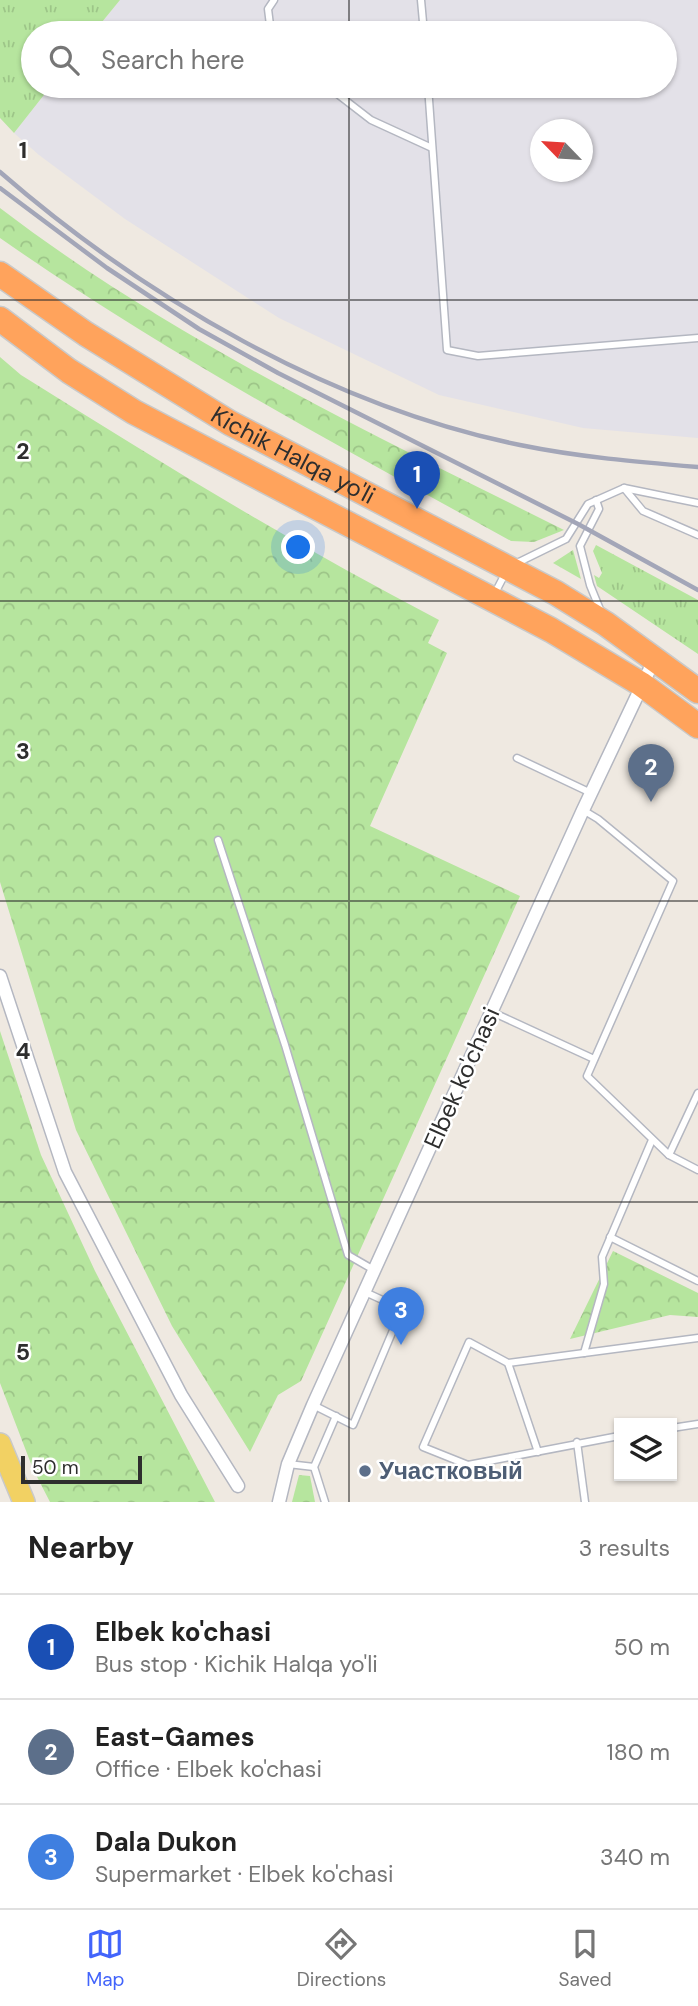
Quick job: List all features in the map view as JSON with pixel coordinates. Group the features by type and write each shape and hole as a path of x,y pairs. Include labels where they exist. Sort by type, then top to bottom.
{"highway":[{"name":"Kichik Halqa yo'li","path":"0,274 96,341 230,423 507,568 606,624 698,691"},
{"name":"Kichik Halqa yo'li","path":"0,319 69,371 134,412 324,514 493,599 641,684 698,726"}],"main road":[{"path":"0,1444 24,1502"}],"street":[{"name":"Elbek ko'chasi","path":"279,1502 288,1464 313,1405 583,810 655,658"},
{"path":"0,976 65,1172 181,1395 239,1486"}],"lane":[{"path":"270,21 268,9 274,0"},
{"path":"421,0 423,21"},
{"path":"343,98 371,120 432,148"},
{"path":"429,98 447,350 478,356 698,338"},
{"path":"493,599 507,568 566,539 588,504 596,500 624,488 698,503"},
{"path":"624,488 643,511 698,535"},
{"path":"596,500 599,509 580,546 590,585 606,624"},
{"path":"517,758 591,793"},
{"path":"583,810 598,819 673,881 587,1076 669,1155 698,1170"},
{"path":"218,840 285,1045 348,1255 374,1270"},
{"path":"492,1012 594,1059"},
{"path":"669,1155 698,1093"},
{"path":"584,1353 604,1284 602,1257 652,1140"},
{"path":"610,1237 698,1281"},
{"path":"313,1405 353,1425 402,1309 365,1292"},
{"path":"614,1437 468,1465 423,1447 469,1342 508,1363 698,1338"},
{"path":"508,1363 538,1451"},
{"path":"325,1502 314,1466 336,1416"},
{"path":"677,1427 698,1424"},
{"path":"577,1442 585,1502"},
{"path":"288,1464 314,1466"}],"shaded area":[{"path":"120,0 698,0 698,438 583,428 439,395 279,318 125,219 14,133 42,98 677,98 677,21 103,21"}],"green space":[{"path":"0,0 120,0 103,21 21,21 21,98 42,98 14,133 0,118"},
{"path":"0,208 66,256 203,342 346,420 564,530 534,542 511,541 251,396 124,320 0,238"},
{"path":"0,357 21,375 227,502 439,620 428,643 447,653 370,826 520,896 301,1381 278,1395 250,1452 172,1326 76,1130 0,882"},
{"path":"596,545 698,600 698,654 597,586 594,575 599,578 602,573 593,551"},
{"path":"573,550 581,579 553,563"},
{"path":"0,1031 41,1155 95,1271 215,1502 50,1502 33,1469 0,1383"},
{"path":"613,1251 698,1293 698,1317 670,1315 570,1339"},
{"path":"299,1475 310,1476 315,1502 292,1502"}],"railway":[{"path":"0,172 56,218 178,303 243,341 310,375 379,404 449,427 520,445 586,456 698,467"},
{"path":"0,188 107,268 199,329 278,373 578,524 698,590"}],"place":[{"name":"Elbek ko'chasi","path":"417,509"},
{"name":"East-Games","path":"651,802"},
{"name":"Dala Dukon","path":"401,1345"},
{"name":"Участковый","path":"365,1471"}]}
